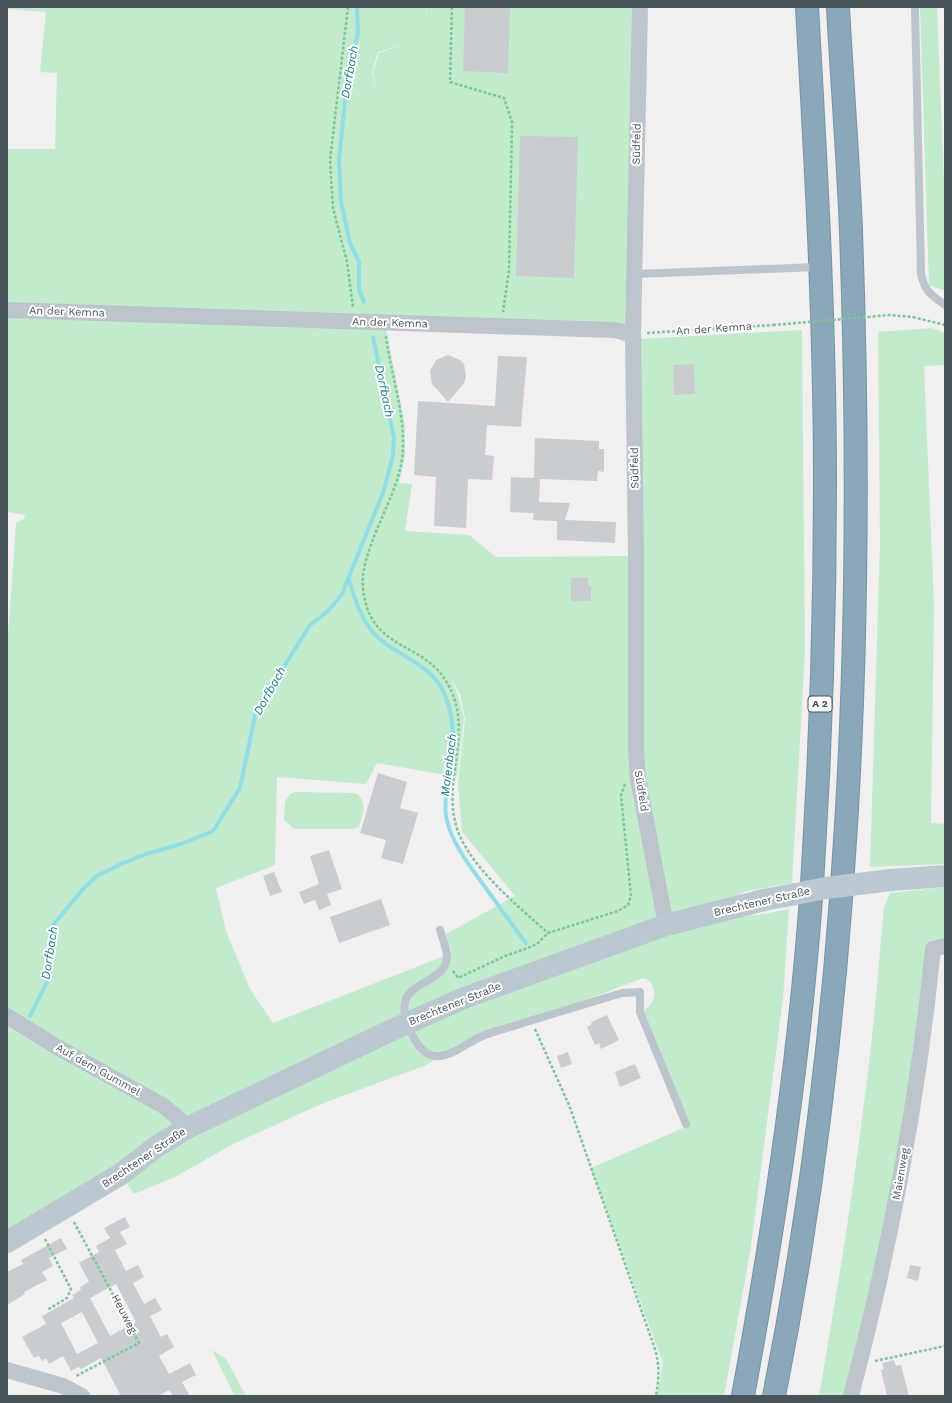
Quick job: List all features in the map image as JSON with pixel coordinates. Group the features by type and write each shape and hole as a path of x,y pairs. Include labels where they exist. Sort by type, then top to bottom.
{"highway":[{"name":"A 2","path":"743,1396 768,1262 794,1068 813,870 819,741 825,483 821,267 807,7"},
{"path":"774,1396 805,1225 824,1076 838,938 846,830 853,676 855,396 850,229 838,7"}],"street":[{"name":"Südfeld","path":"640,7 633,334 638,779 666,925"},
{"name":"An der Kemna","path":"7,310 614,330 633,334"},
{"name":"Brechtener Straße","path":"7,1242 121,1174 156,1148 187,1128 464,998 666,925 764,900 826,888 890,880 945,876"},
{"name":"Maienweg","path":"851,1396 860,1364 900,1181 927,1005 939,947"},
{"name":"Auf dem Gummel","path":"7,1016 57,1047 162,1105 176,1116 187,1128"},
{"path":"7,1370 63,1386 82,1396"}],"lane":[{"path":"916,7 921,274 924,287 932,296 945,305"},
{"path":"634,274 821,267"},
{"path":"440,930 447,957 445,964 440,972 409,994 405,1000 404,1011 407,1024 414,1039 426,1052 435,1056 446,1054 481,1036 622,993 640,992 640,1012 686,1124"}],"path":[{"path":"348,7 330,160 333,208 347,262 353,305"},
{"path":"452,7 450,82 504,98 512,122 509,271 503,307 502,326"},
{"name":"An der Kemna","path":"633,334 773,325 890,315 913,317 945,325"},
{"path":"385,331 389,363 401,417 403,451 396,486 371,546 362,576 366,605 382,633 436,668 446,681 460,719 453,799 455,821 459,835 471,854 493,881 548,933"},
{"path":"445,964 450,967 458,978 505,956 537,944 548,933 618,910 628,905 631,896 621,795 623,787 628,781 638,779"},
{"path":"531,1021 569,1105 655,1349 659,1364 660,1377 656,1396"},
{"name":"Heuweg","path":"63,1386 71,1379 139,1343 66,1208"},
{"path":"37,1224 71,1289 67,1298 47,1310"},
{"path":"860,1364 945,1346"}],"green space":[{"path":"7,7 426,7 427,14 427,7 633,7 626,343 606,333 385,324 405,425 405,456 399,483 412,484 405,531 469,535 496,557 635,556 642,780 639,339 802,330 805,652 792,883 747,891 667,925 764,914 789,909 783,998 751,1246 724,1396 657,1396 663,1363 591,1168 690,1125 644,1011 653,1001 654,989 650,981 643,978 446,1054 424,1066 326,1102 233,1144 175,1177 134,1194 121,1175 7,1241 7,651 16,523 24,519 25,515 7,512 7,149 55,149 57,73 40,72 46,12 7,9","holes":["405,44 379,53 373,72 376,88 372,72 378,52","451,679 460,694 465,718 458,784 462,832 515,896 446,934 452,953 273,1023 250,989 226,931 216,888 275,865 277,777 366,784 377,763 457,777 464,718 458,695"]},
{"path":"920,7 937,7 945,207 945,291 929,285"},
{"path":"932,328 945,333 945,365 924,366 934,605 931,823 945,824 945,864 870,867 880,543 878,332"},
{"path":"295,792 355,793 362,799 363,803 363,813 359,827 352,829 294,829 284,820 285,802 290,794"},
{"path":"945,887 945,946 933,949 927,1005 851,1396 819,1396 832,1323 859,1140 873,1030 884,907 890,893"},
{"path":"212,1350 226,1359 246,1396 235,1396"}],"building":[{"path":"465,7 510,7 508,73 463,71"},
{"path":"520,136 578,137 574,278 516,276"},
{"path":"448,355 460,360 464,364 466,377 464,383 448,402 432,384 430,371 436,360"},
{"path":"498,356 527,357 521,427 487,425 485,455 494,456 492,480 468,479 466,528 434,526 436,477 414,475 418,401 495,406"},
{"path":"694,364 695,394 674,395 673,365"},
{"path":"535,438 599,441 599,449 604,449 604,472 598,471 597,481 540,479 539,502 570,503 565,520 616,522 615,543 557,540 557,521 533,520 534,513 510,512 511,477 534,478"},
{"path":"588,577 588,586 591,586 591,601 571,601 571,578"},
{"path":"378,773 407,782 400,808 418,813 403,864 381,858 386,840 360,833"},
{"path":"329,850 342,889 327,894 331,905 319,910 315,900 304,904 299,892 319,884 310,856"},
{"path":"274,872 282,892 270,896 263,876"},
{"path":"381,899 390,925 339,943 330,917"},
{"path":"607,1015 619,1040 601,1049 599,1043 595,1045 587,1027 592,1024 591,1022"},
{"path":"568,1052 572,1064 561,1068 557,1056"},
{"path":"635,1064 641,1078 620,1087 615,1072"},
{"path":"125,1217 130,1227 120,1232 127,1244 115,1250 126,1271 138,1265 144,1277 133,1283 144,1304 155,1298 162,1310 150,1316 161,1337 167,1334 174,1347 159,1356 169,1374 190,1363 196,1375 182,1382 190,1396 173,1396 169,1390 158,1396 121,1396 101,1358 81,1369 79,1367 71,1371 63,1356 49,1364 46,1358 42,1361 39,1356 34,1358 22,1337 46,1324 42,1316 74,1298 72,1295 81,1290 80,1287 89,1282 79,1263 99,1252 96,1246 110,1238 104,1228","holes":["116,1284 136,1322 110,1336 90,1298","82,1312 98,1343 77,1354 61,1323"]},
{"path":"61,1238 67,1249 49,1258 53,1266 42,1272 47,1280 24,1292 25,1294 7,1305 7,1272 23,1264 21,1260"},
{"path":"910,1265 921,1267 918,1281 907,1278"},
{"path":"894,1360 896,1366 901,1365 909,1396 887,1396 881,1370 884,1369 882,1363"}],"waterway":[{"name":"Dorfbach","path":"357,7 358,32 346,90 339,161 341,202 350,243 359,262 359,289 364,302"},
{"name":"Dorfbach","path":"30,1016 47,982 50,938 53,925 83,889 97,876 121,864 146,854 181,844 213,831 240,788 256,711 310,625 328,611 342,594 384,490 393,455 394,438 373,337"},
{"name":"Maienbach","path":"349,580 358,607 372,631 386,644 432,675 447,699 453,731 445,811 448,826 456,845 467,862 526,943"}]}
